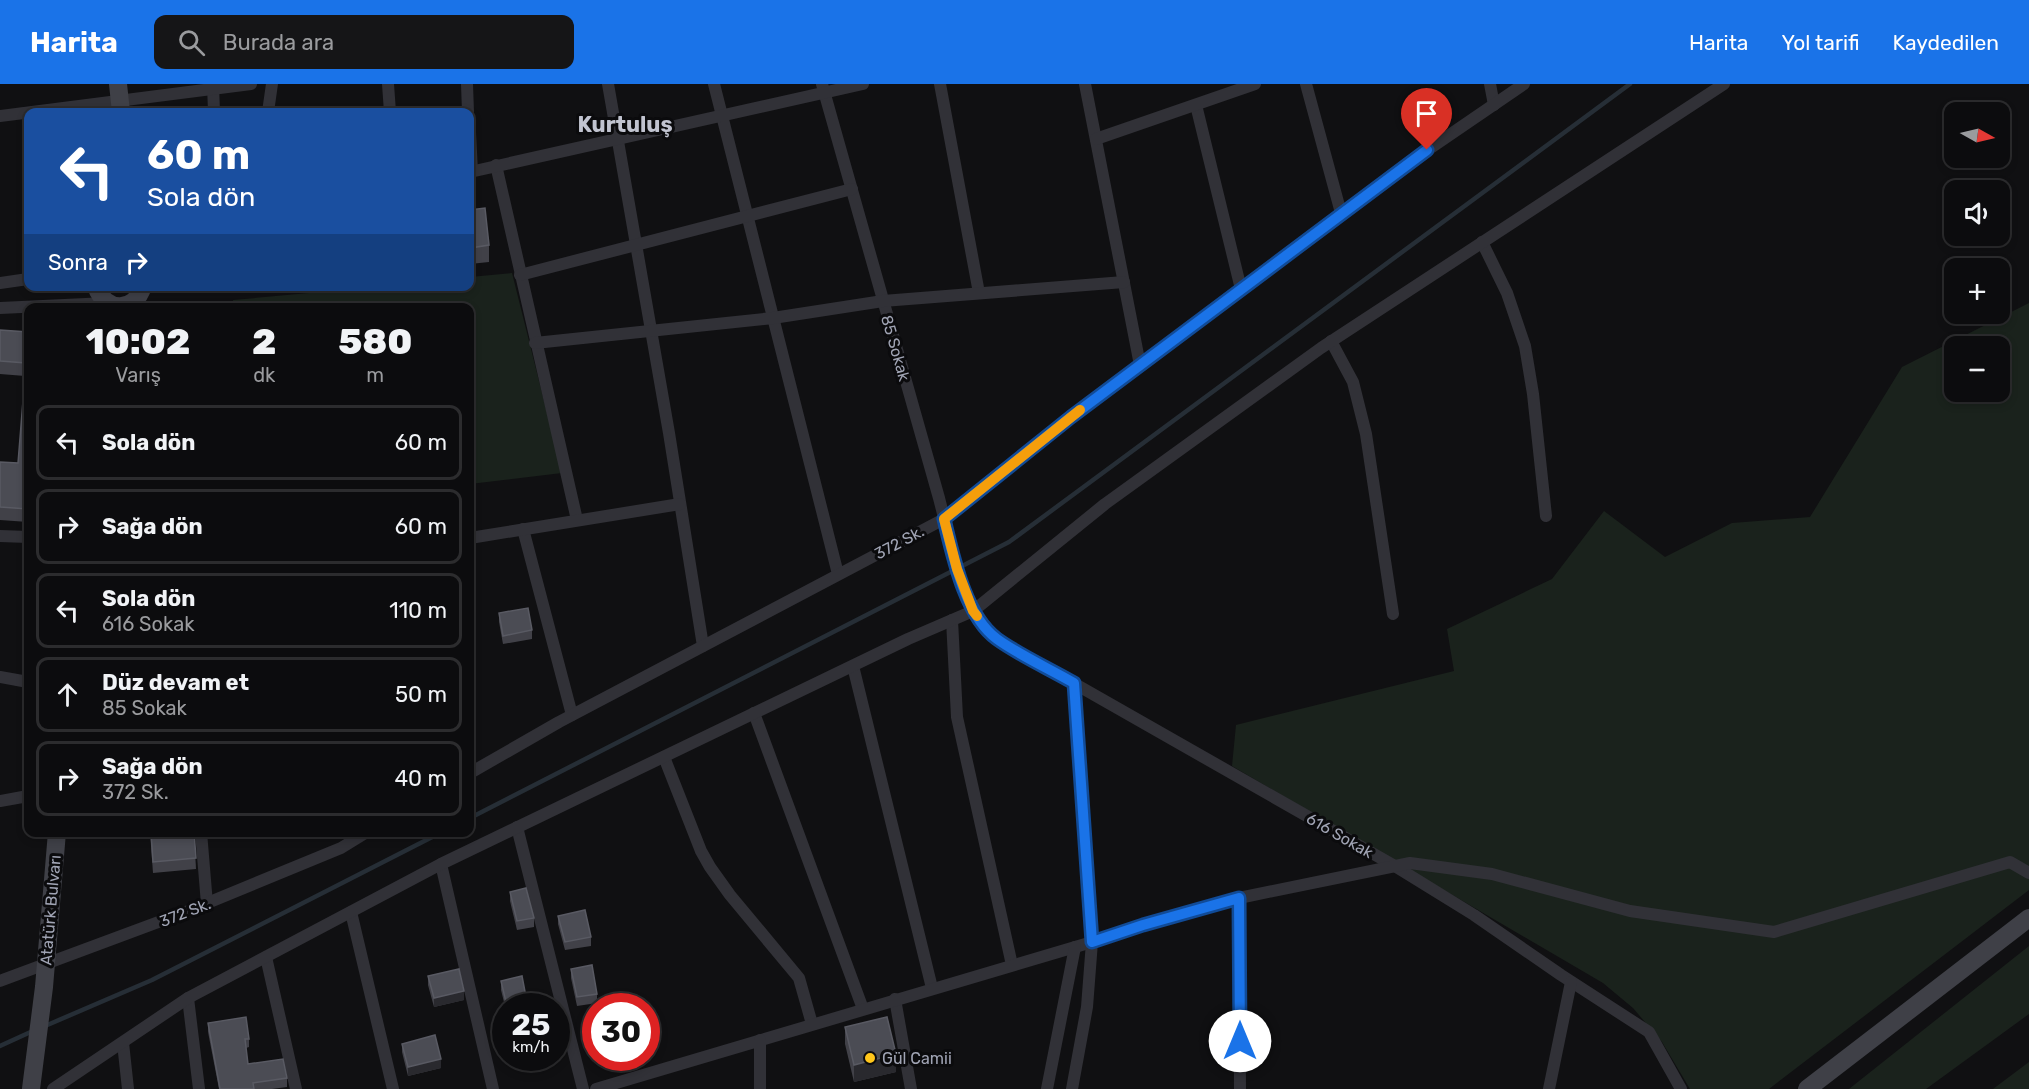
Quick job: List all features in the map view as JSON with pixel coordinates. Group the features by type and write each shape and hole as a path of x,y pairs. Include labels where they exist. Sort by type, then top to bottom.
{"main road":[{"path":"112,84 118,103"},
{"path":"98,291 108,303"},
{"path":"132,303 141,291"},
{"name":"Atatürk Bulvarı","path":"32,1088 44,987 57,837"},
{"path":"1807,1089 2029,918"}],"street":[{"path":"56,108 91,103 118,103 213,87 251,84"},
{"path":"269,108 272,84"},
{"path":"388,84 390,108"},
{"path":"467,84 468,108"},
{"path":"608,84 703,646"},
{"path":"714,84 838,574"},
{"path":"474,171 721,115 824,88 863,84"},
{"path":"940,84 979,293"},
{"path":"1085,84 1140,365"},
{"path":"1096,139 1255,84"},
{"path":"1306,84 1341,213"},
{"path":"1490,84 1494,105"},
{"name":"372 Sk.","path":"474,771 572,715 944,519 1140,365 1341,213 1410,162 1524,84"},
{"path":"53,1089 188,998 441,864 754,713 973,611 1105,504 1331,341 1724,84"},
{"path":"213,87 214,108"},
{"name":"85 Sokak","path":"824,88 957,569 973,611"},
{"path":"1196,105 1241,289"},
{"path":"0,116 24,113"},
{"path":"496,165 577,520"},
{"path":"520,275 852,189"},
{"path":"1482,242 1507,293 1525,346 1533,394 1546,516"},
{"path":"0,283 24,280"},
{"path":"536,342 773,318 883,301 1124,282"},
{"path":"0,308 24,308"},
{"path":"1331,341 1353,382 1366,434 1393,614"},
{"path":"474,537 680,504"},
{"path":"524,529 572,715"},
{"path":"0,536 24,537"},
{"name":"616 Sokak","path":"973,611 996,639 1394,865 1474,915 1649,1032 1681,1089"},
{"path":"952,620 957,717 1012,965"},
{"path":"853,666 932,988"},
{"path":"0,677 24,681"},
{"path":"1072,1089 1087,1007 1092,942 1074,683"},
{"path":"754,713 863,1009"},
{"path":"664,757 710,867 730,895 800,978 812,1024"},
{"path":"0,801 24,797"},
{"path":"518,827 583,1089"},
{"path":"201,837 207,903"},
{"name":"372 Sk.","path":"0,981 207,903 341,848 359,837"},
{"path":"596,1089 1239,898 1394,865 1410,863 1492,873 1630,911 1774,932 2010,862 2029,873"},
{"path":"441,864 493,1089"},
{"path":"1239,898 1240,1089"},
{"path":"351,912 393,1089"},
{"path":"1047,1089 1075,947"},
{"path":"266,957 296,1089"},
{"path":"1549,1089 1571,982"},
{"path":"188,998 199,1089"},
{"path":"895,999 911,1089"},
{"path":"760,1040 760,1089"},
{"path":"123,1043 128,1089"}],"shaded area":[{"path":"512,273 562,473 474,484 474,303 233,303 233,300 331,291 474,291 474,277"},
{"path":"2029,303 2029,890 1769,1089 1690,1089 1662,1042 1633,1008 1603,983 1232,766 1236,725 1454,671 1447,629 1552,579 1604,511 1665,557 1732,523 1810,517 1902,367 1944,346 1944,402 2010,402 2010,336 1964,336 1987,324 2010,324 2010,313"},
{"path":"2029,946 2029,1014 1926,1089 1849,1089"},
{"path":"2029,1062 2029,1089 1993,1089"}],"building":[{"path":"485,208 489,245 474,247 474,209"},
{"path":"0,330 24,332 24,363 0,361"},
{"path":"24,388 24,509 0,507 0,462 18,463"},
{"path":"528,608 532,630 503,636 499,613"},
{"path":"151,837 194,837 196,858 153,862"},
{"path":"526,888 534,918 517,921 510,892"},
{"path":"585,910 591,937 565,942 558,916"},
{"path":"592,965 597,993 582,993 582,996 577,997 571,969"},
{"path":"459,969 464,991 434,998 428,976"},
{"path":"522,976 525,993 504,993 501,981"},
{"path":"246,1017 249,1039 245,1039 248,1064 283,1059 287,1078 253,1083 254,1089 220,1089 208,1023"},
{"path":"887,1017 896,1054 854,1065 845,1027"},
{"path":"435,1035 441,1059 408,1067 402,1044"}],"waterway":[{"path":"474,816 1009,542 1630,84"},
{"path":"45,1026 152,980 432,837"},
{"path":"0,1046 35,1030"}],"slow traffic":[{"path":"977,616 957,569 944,519 1080,410"}],"place":[{"name":"Gül Camii","path":"870,1058"}],"district":[{"name":"Kurtuluş","path":"625,124"}],"route":[{"path":"1240,1041 1239,898 1092,942 1074,683 996,639 973,611 957,569 944,519 1071,417 1427,150"}]}
